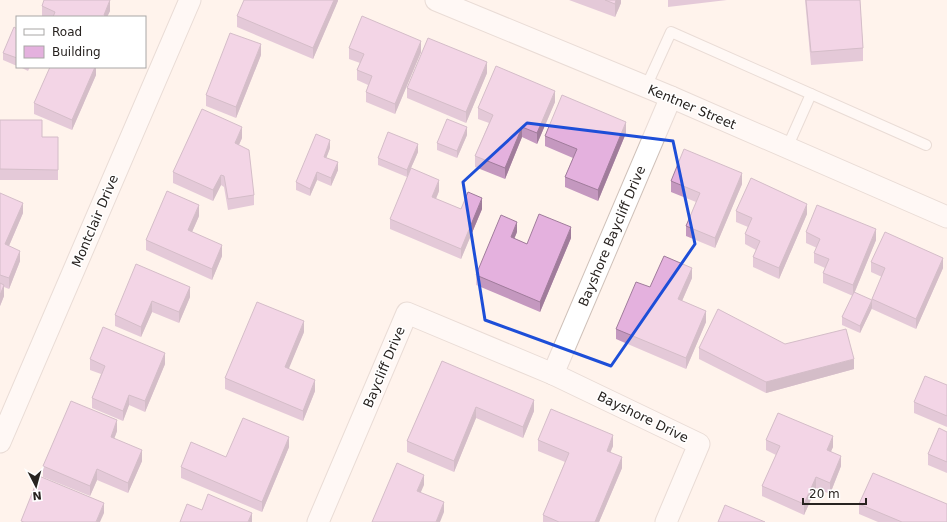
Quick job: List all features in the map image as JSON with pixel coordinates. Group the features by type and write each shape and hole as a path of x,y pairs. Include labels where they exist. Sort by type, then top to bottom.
{"street":[{"name":"Montclair Drive","path":"0,442 190,0"},
{"name":"Kentner Street","path":"436,0 646,88 671,97 947,217"},
{"name":"Bayshore Baycliff Drive","path":"553,374 671,97"},
{"name":"Baycliff Drive","path":"318,522 408,313 553,374"},
{"name":"Bayshore Drive","path":"553,374 699,444 666,522"}],"lane":[{"path":"646,88 671,32 926,144"},
{"path":"788,148 811,94"}],"highlighted area":[{"path":"527,123 673,141 695,244 611,366 485,320 463,182"}],"building":[{"path":"44,0 110,0 104,15 106,16 53,16 55,12 42,6"},
{"path":"244,0 334,0 313,48 237,16"},
{"path":"605,0 616,0 615,4"},
{"path":"806,0 860,0 863,48 811,52"},
{"path":"362,16 421,41 395,104 366,92 372,76 357,70 364,54 349,48"},
{"path":"14,27 16,28 16,58 3,53"},
{"path":"230,33 261,44 236,107 206,95"},
{"path":"428,38 487,62 466,112 407,88"},
{"path":"496,66 555,91 537,133 522,127 505,168 475,156 493,115 478,108"},
{"path":"50,68 95,68 72,120 34,103"},
{"path":"562,95 626,122 598,190 565,177 577,149 545,136"},
{"path":"202,109 242,127 235,143 249,150 254,195 228,199 224,176 221,175 213,190 173,172"},
{"path":"447,119 467,127 457,151 437,143"},
{"path":"0,120 42,120 42,137 58,137 58,170 0,169"},
{"path":"388,132 418,144 407,170 378,158"},
{"path":"316,134 330,140 324,157 338,162 331,178 317,172 310,189 296,182"},
{"path":"684,149 742,173 715,238 686,226 700,193 671,181"},
{"path":"411,168 439,180 432,197 461,209 468,192 482,198 461,249 390,219"},
{"path":"751,178 807,204 779,268 753,257 760,241 745,234 752,218 736,211"},
{"path":"167,191 199,205 188,230 222,245 212,269 146,240"},
{"path":"0,193 23,203 5,244 20,251 9,278 0,275"},
{"path":"817,205 876,229 853,285 823,273 829,259 814,253 820,239 806,232"},
{"path":"539,214 571,227 540,302 476,275 501,215 517,222 511,237 527,244"},
{"path":"885,232 943,258 916,319 872,299 885,268 871,262"},
{"path":"664,256 692,268 678,299 706,311 686,358 616,329 636,282 650,287"},
{"path":"136,264 190,287 179,312 152,301 141,327 115,315"},
{"path":"0,283 4,285 0,295"},
{"path":"854,292 872,300 860,326 842,317"},
{"path":"257,302 304,321 285,367 315,380 303,411 225,378"},
{"path":"718,309 785,344 846,329 854,359 766,382 699,348"},
{"path":"103,327 165,353 145,401 129,395 123,411 92,398 105,366 90,359"},
{"path":"442,361 534,400 523,427 476,407 454,461 407,441"},
{"path":"925,376 947,385 947,416 914,402"},
{"path":"71,401 117,420 111,437 142,450 128,483 97,469 90,486 43,466"},
{"path":"551,409 613,435 607,451 622,457 595,522 559,522 543,515 569,453 538,440"},
{"path":"778,413 833,436 827,450 841,456 830,483 816,477 804,504 762,486 780,446 766,440"},
{"path":"243,418 289,437 262,502 181,467 191,442 226,457"},
{"path":"939,428 947,432 947,462 928,454"},
{"path":"397,463 424,475 417,491 444,502 436,522 372,522"},
{"path":"873,473 947,504 947,522 902,522 859,504"},
{"path":"39,476 104,503 96,522 21,521"},
{"path":"208,494 252,513 248,522 180,522 187,504 202,510"},
{"path":"725,505 765,522 718,522"}]}
